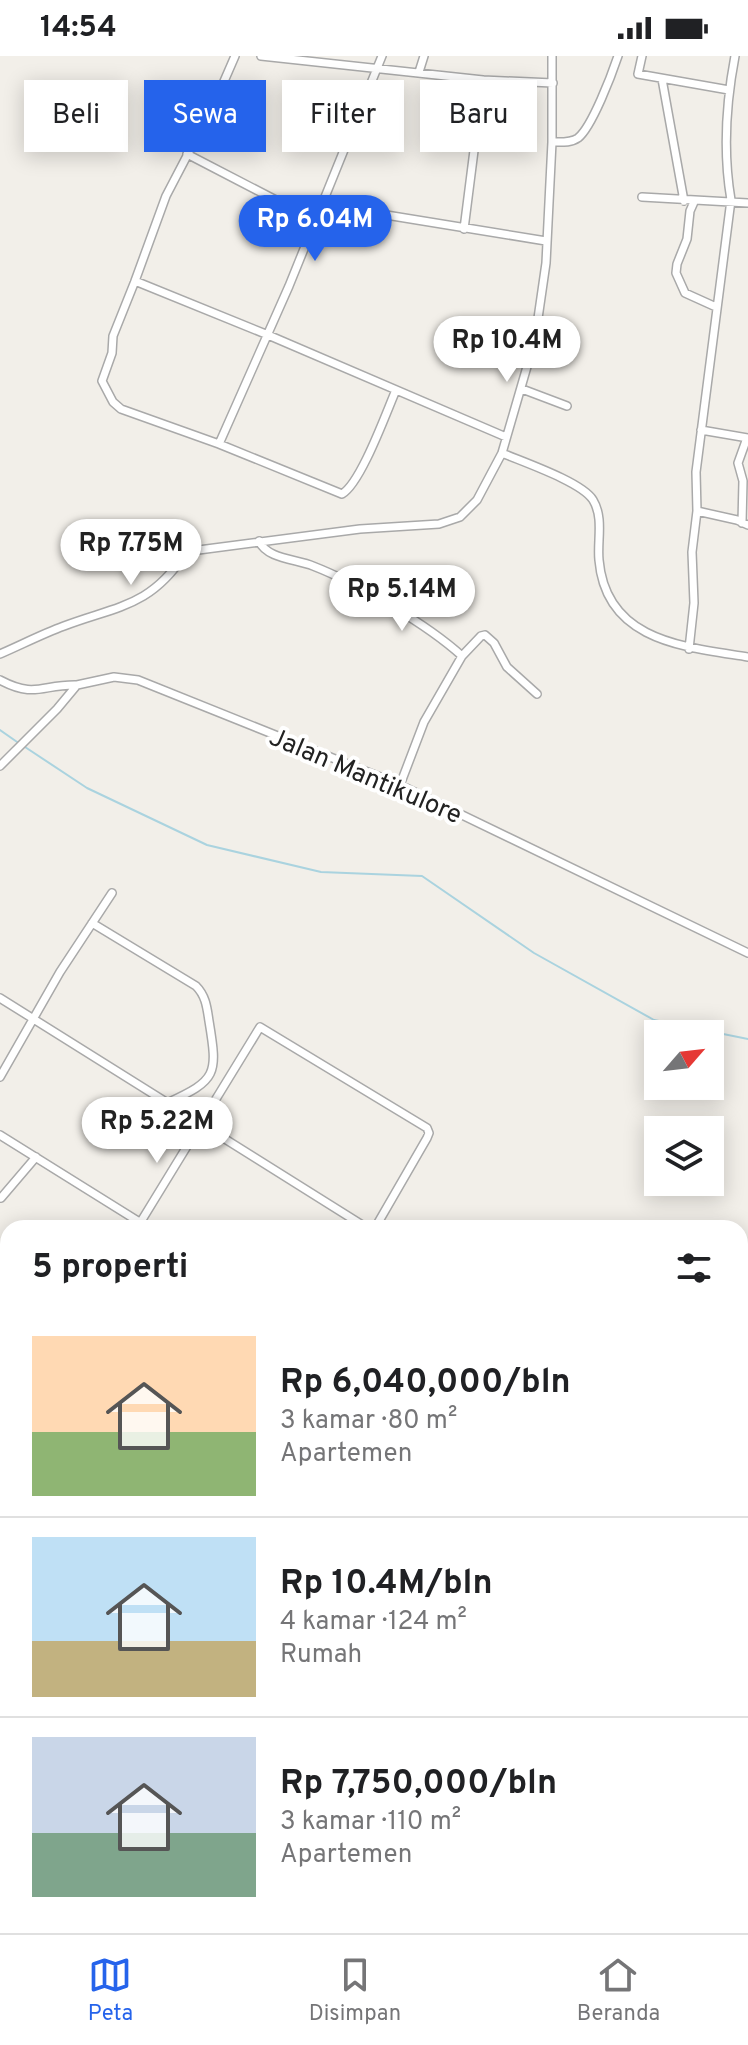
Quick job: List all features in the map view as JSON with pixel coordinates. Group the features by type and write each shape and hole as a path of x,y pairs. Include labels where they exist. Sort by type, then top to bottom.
{"street":[{"path":"225,80 235,56"},
{"path":"261,56 483,80"},
{"path":"219,444 268,335 382,56"},
{"path":"419,72 424,56"},
{"path":"0,654 63,626 138,601 158,587 187,553 360,529 439,524 460,517 477,500 502,453 535,339 546,263 552,142 552,56"},
{"path":"552,142 577,139 585,130 618,56"},
{"path":"642,56 638,74 729,90"},
{"path":"689,649 694,603 692,552 697,511 696,472 731,200 727,177 729,90 735,56"},
{"path":"662,79 684,201"},
{"path":"537,82 553,83"},
{"path":"464,229 474,152"},
{"path":"396,390 360,470 350,489 342,494 219,444 121,409 102,381 112,353 113,336 150,235 187,154 351,239 367,216 374,213 546,241"},
{"path":"642,197 748,203"},
{"path":"694,202 676,273 685,293 716,307"},
{"path":"135,281 506,437"},
{"path":"522,389 567,406"},
{"path":"697,511 745,524 743,481 738,463 747,438 701,430"},
{"path":"502,453 569,482 590,496 598,510 599,566 609,598 631,623 651,635 689,649 748,657"},
{"path":"259,541 267,552 314,566 364,591 435,635 462,656"},
{"path":"400,785 424,722 462,656 481,636 485,635 494,643 507,667 537,694"},
{"name":"Jalan Mantikulore","path":"0,680 25,691 114,677 138,680 400,785 748,953"},
{"path":"0,766 77,685"},
{"path":"0,1077 112,893"},
{"path":"92,923 196,986 203,995 213,1044 211,1074 199,1088 167,1103"},
{"path":"0,998 354,1220"},
{"path":"142,1220 257,1030 265,1029 427,1128 427,1138 380,1220"},
{"path":"0,1135 131,1220"},
{"path":"1,1198 36,1157"}],"waterway":[{"path":"0,730 20,744"},
{"path":"25,747 87,788 207,845 321,872 422,876 534,953 654,1020 748,1039"}]}
